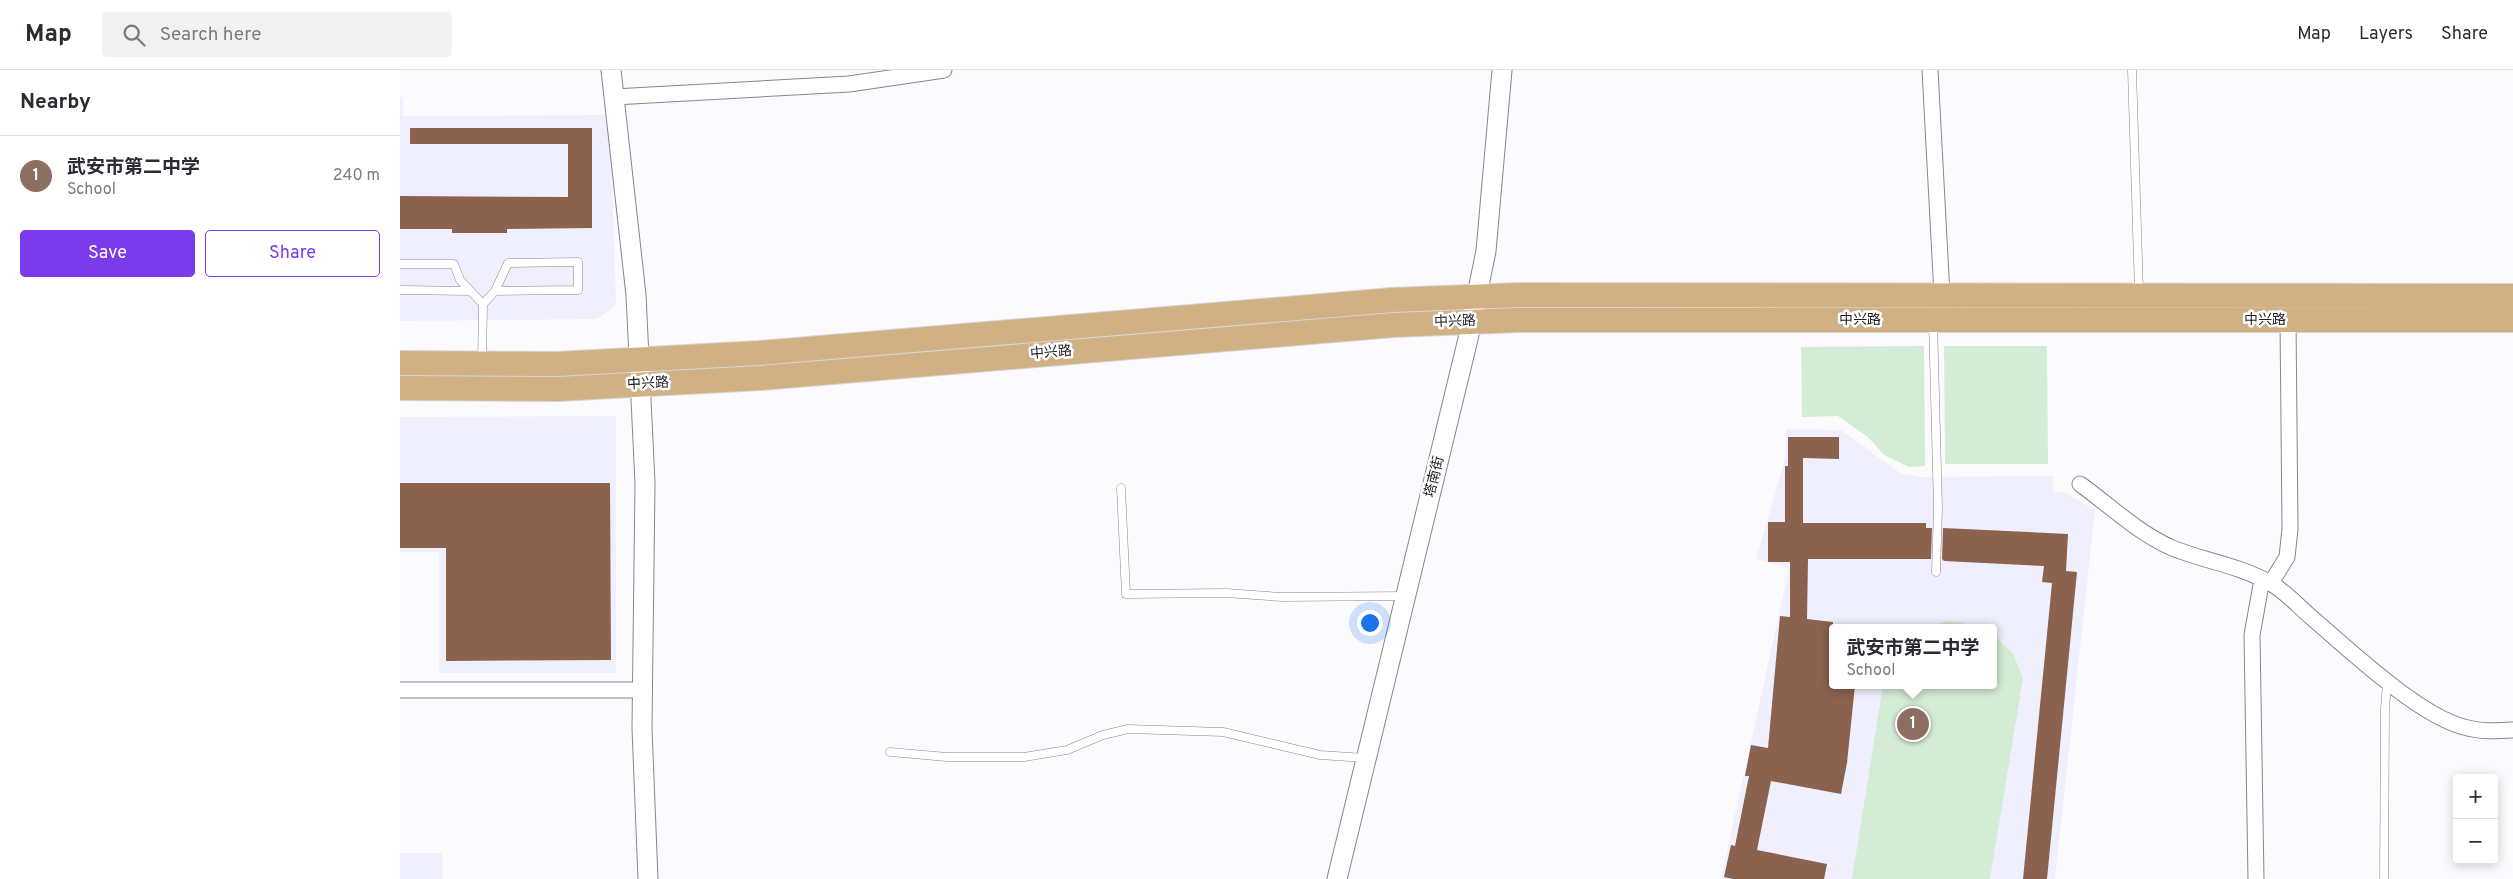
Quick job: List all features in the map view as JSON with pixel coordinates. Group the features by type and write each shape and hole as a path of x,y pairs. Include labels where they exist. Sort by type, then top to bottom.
{"main road":[{"name":"中兴路","path":"400,363 557,364 639,360 769,352 1392,300 1477,297 1942,295 2513,296"},
{"name":"中兴路","path":"400,388 558,389 770,377 1394,325 1472,322 2513,320"}],"street":[{"path":"611,70 636,295 645,484 642,690 644,815 648,879"},
{"path":"614,97 849,84 944,70"},
{"name":"塔南街","path":"1337,879 1472,322 1486,251 1502,70"},
{"path":"1930,70 1942,295"},
{"path":"2256,879 2252,635 2267,581 2286,558 2290,529 2288,320"},
{"path":"2080,484 2148,535 2169,546 2267,581 2387,680 2425,708 2464,727 2487,731 2513,730"},
{"path":"400,690 642,690"}],"lane":[{"path":"2132,70 2139,295"},
{"path":"482,364 483,304 495,291 508,263 578,262 578,290 495,291"},
{"path":"400,264 454,264 460,280 483,304"},
{"path":"400,290 470,291"},
{"path":"1933,320 1938,508 1936,572"},
{"path":"1121,488 1126,594 1226,593 1282,597 1406,596"},
{"path":"2384,879 2385,709 2387,680"},
{"path":"890,752 947,757 1024,757 1067,750 1103,734 1128,729 1223,732 1320,755 1366,758"}],"shaded area":[{"path":"400,97 403,97 403,116 610,115 616,302 614,307 597,319 400,321"},
{"path":"616,416 616,673 439,673 439,552 400,552 400,417"},
{"path":"1786,429 1841,430 1900,473 1919,477 2053,476 2053,492 2064,492 2095,510 2055,879 1721,879 1789,568 1756,559 1786,456"},
{"path":"400,853 442,853 443,879 400,879"}],"green space":[{"path":"1924,346 1925,466 1909,467 1884,455 1868,437 1838,416 1802,417 1801,347"},
{"path":"1944,346 2047,346 2048,464 1945,464"},
{"path":"1948,621 1966,624 1937,624"},
{"path":"1997,638 2013,654 2023,678 1990,879 1852,879 1882,689 1997,689"}],"building":[{"path":"410,128 592,128 592,228 507,229 507,233 452,233 452,229 400,229 400,196 568,197 568,144 410,144"},
{"path":"1788,437 1839,437 1839,459 1803,458 1803,523 1926,523 1926,528 1932,528 1931,559 1808,559 1807,619 1833,622 1833,624 1829,624 1829,689 1855,689 1847,763 1841,794 1771,781 1757,850 1827,864 1824,879 1733,879 1724,877 1731,845 1735,846 1749,776 1745,776 1751,745 1768,748 1780,616 1790,617 1790,562 1768,562 1768,522 1785,522 1785,466 1788,466"},
{"path":"400,483 610,483 611,660 446,661 446,548 400,548"},
{"path":"1943,528 2068,534 2066,571 2077,572 2047,879 2023,879 2052,583 2042,582 2044,566 1944,561 1942,559"}],"place":[{"name":"武安市第二中学","path":"1913,724"}]}
